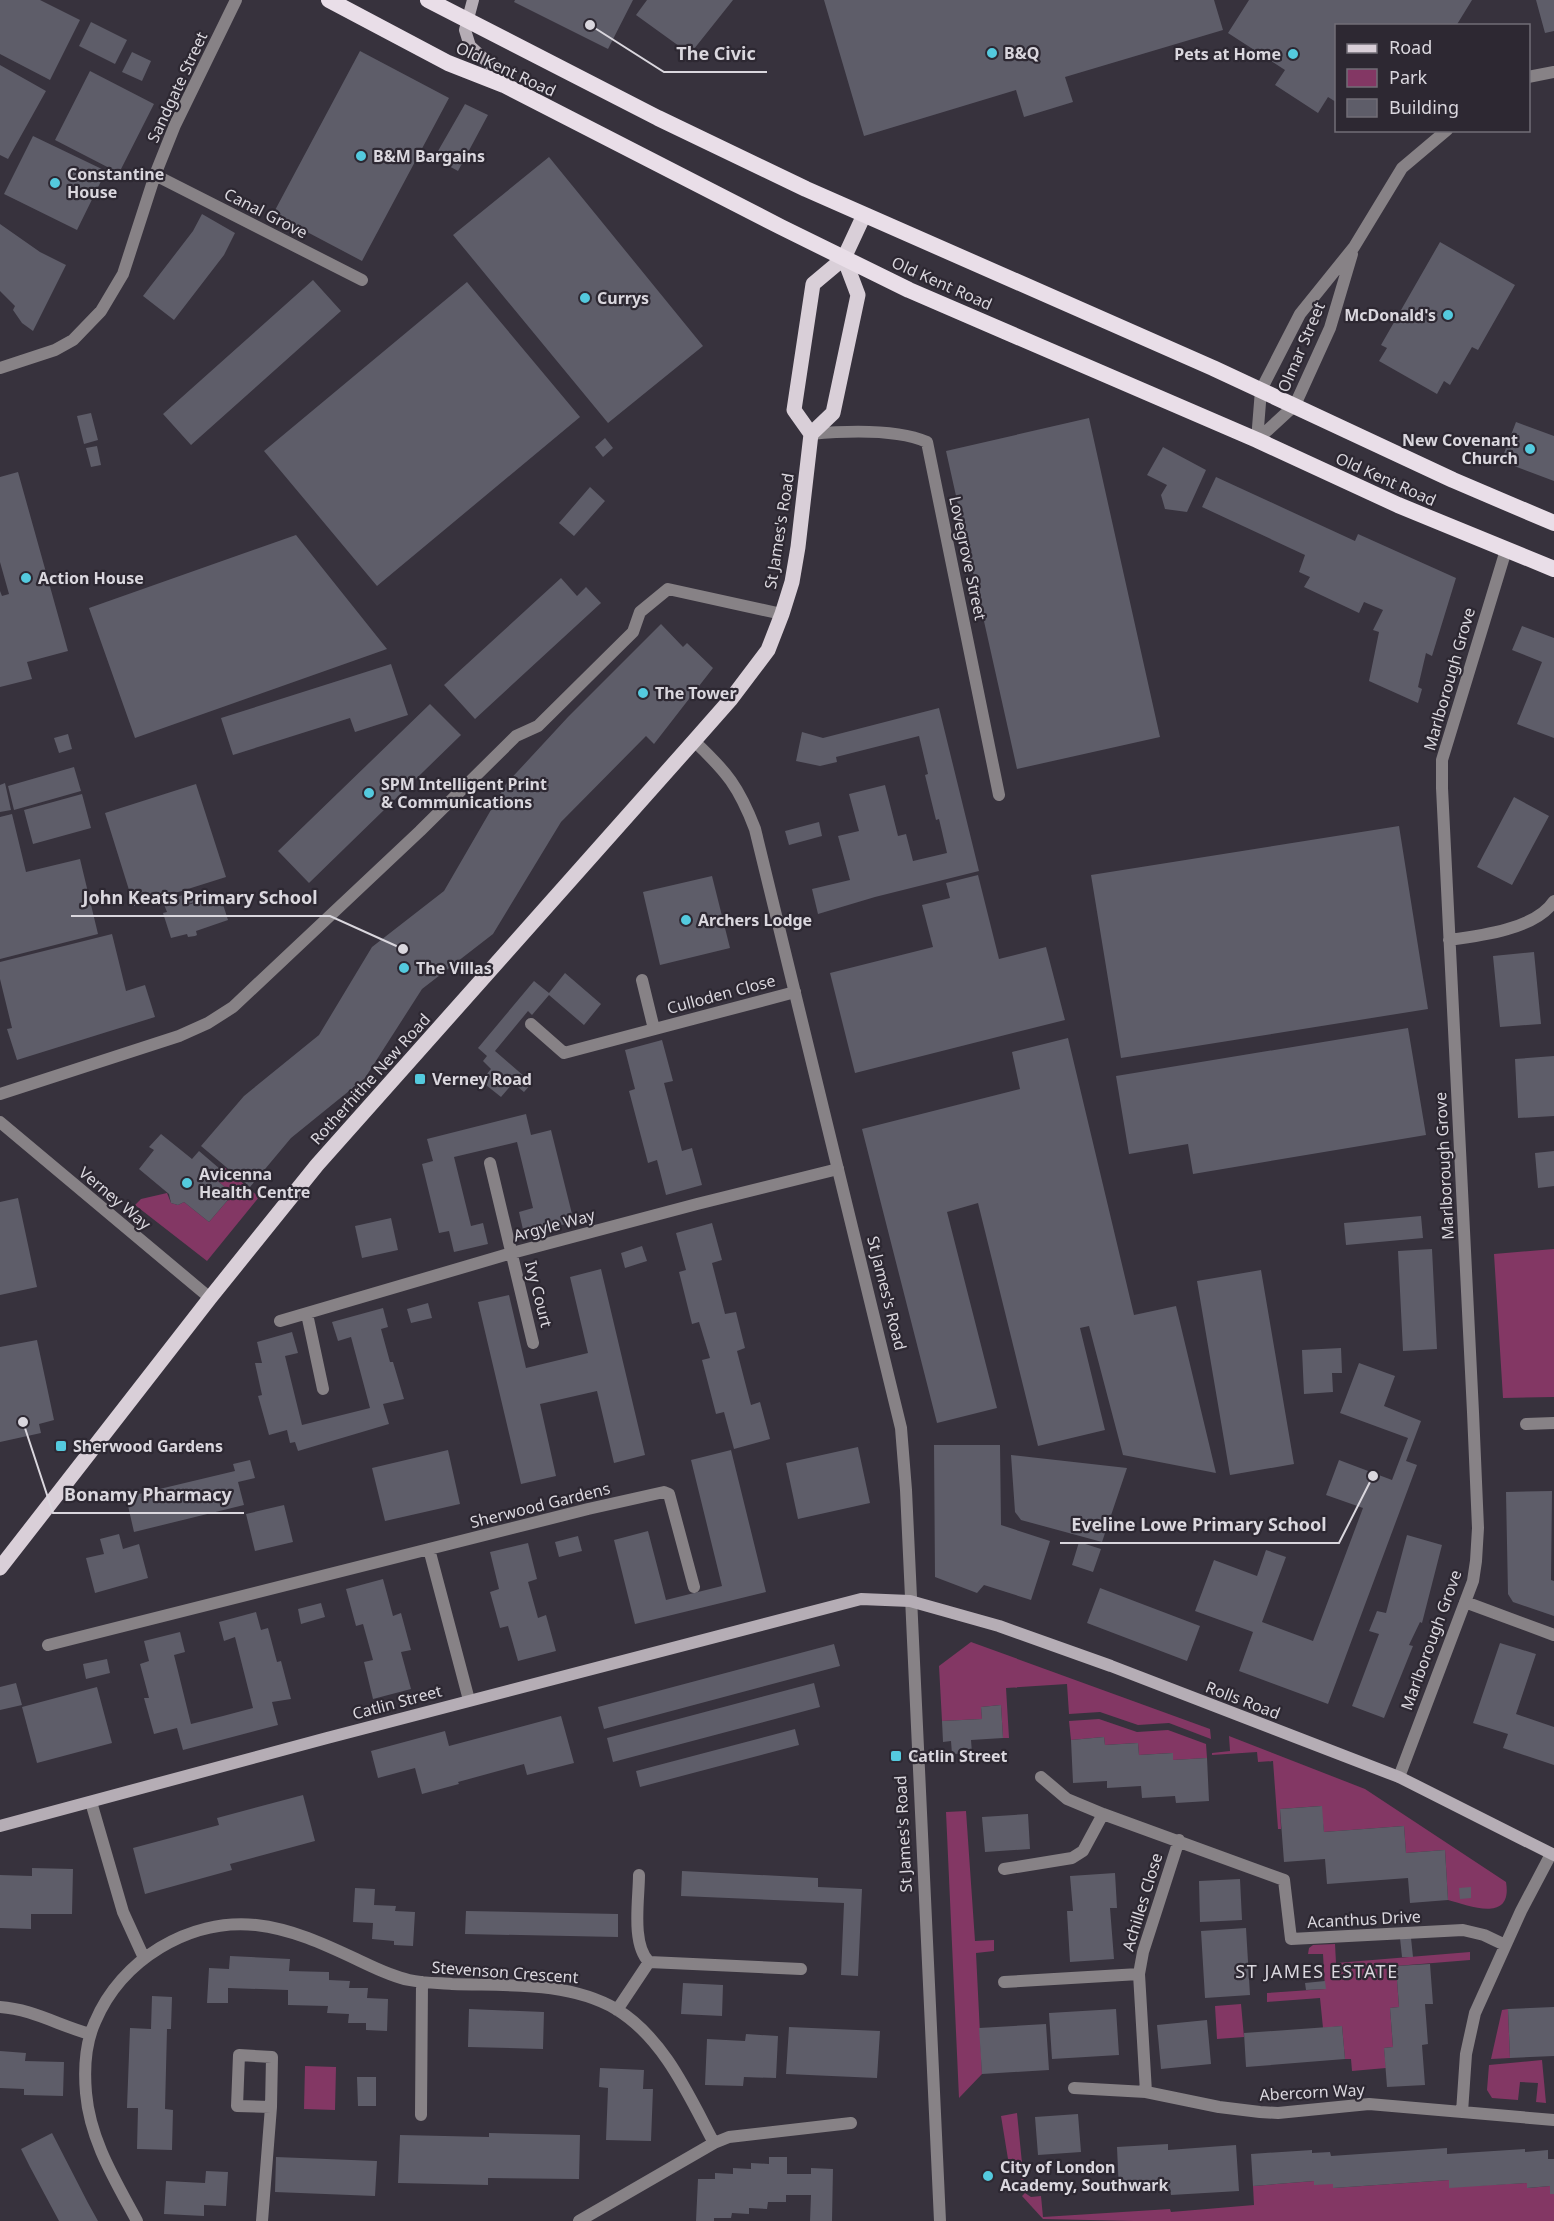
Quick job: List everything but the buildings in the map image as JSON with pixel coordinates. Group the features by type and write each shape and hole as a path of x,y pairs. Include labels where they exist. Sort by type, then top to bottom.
{"highway":[{"name":"Old Kent Road","path":"329,0 448,63 504,85 909,290 1257,440 1398,505 1554,569"},
{"name":"Old Kent Road","path":"428,0 658,118 864,215 1295,405 1453,480 1554,523"}],"main road":[{"path":"473,0 465,30 470,46 495,69 504,85"},
{"path":"844,258 858,295 833,413 811,434 794,410 813,284 844,258 864,215"},
{"name":"St James's Road","path":"694,741 731,699 768,650 782,614 792,582 798,548 811,434"},
{"name":"Rotherhithe New Road","path":"0,1568 210,1298 317,1166 694,741"},
{"name":"Catlin Street","path":"0,1826 853,1600 910,1601"},
{"name":"Rolls Road","path":"910,1601 999,1626 1101,1662 1399,1777 1553,1855"}],"street":[{"name":"Sandgate Street","path":"0,368 55,350 73,340 101,311 123,274 175,125 236,0"},
{"path":"1530,77 1554,72"},
{"name":"Olmar Street","path":"1257,440 1261,390 1300,314 1354,247 1402,168 1445,132"},
{"name":"Canal Grove","path":"156,175 362,280"},
{"name":"Olmar Street","path":"1257,440 1295,405 1330,328 1354,247"},
{"name":"Lovegrove Street","path":"811,434 842,431 913,436 927,442 999,795"},
{"name":"Marlborough Grove","path":"1399,1777 1475,1572 1478,1528 1442,760 1506,550"},
{"path":"0,1094 179,1036 220,1016 272,972 516,736 538,726 633,632 640,612 668,588 782,614"},
{"name":"St James's Road","path":"694,741 723,768 743,797 755,829 901,1428 906,1490 940,2221"},
{"path":"1449,940 1500,932 1532,919 1554,904"},
{"name":"Culloden Close","path":"642,980 654,1029"},
{"name":"Culloden Close","path":"531,1024 564,1053 795,992"},
{"name":"Verney Way","path":"0,1122 210,1298"},
{"name":"Ivy Court","path":"490,1163 534,1343"},
{"name":"Argyle Way","path":"280,1321 512,1253 697,1204 838,1170"},
{"path":"307,1314 323,1389"},
{"path":"1527,1425 1554,1423"},
{"name":"Sherwood Gardens","path":"48,1645 664,1492 669,1494 694,1587"},
{"path":"429,1549 469,1700"},
{"path":"1464,1602 1554,1635"},
{"name":"Achilles Close","path":"1041,1777 1067,1799 1243,1863"},
{"path":"91,1802 123,1912 144,1958"},
{"path":"1004,1869 1072,1858 1083,1851 1103,1814"},
{"name":"Achilles Close","path":"1146,2092 1138,1974 1179,1840"},
{"path":"1462,2112 1466,2054 1475,2013 1505,1945 1553,1855"},
{"name":"Acanthus Drive","path":"1243,1863 1284,1880 1291,1939 1463,1930 1484,1935 1505,1945"},
{"path":"639,1875 638,1940 643,1956 649,1962 801,1969"},
{"name":"Stevenson Crescent","path":"137,2221 112,2175 90,2120 86,2092 90,2034 99,2013 119,1982 144,1958 183,1936 223,1925 257,1925 279,1928 315,1940 384,1972 422,1982 571,1991 583,1994 617,2010 644,2031 664,2056 714,2143"},
{"path":"617,2010 649,1962"},
{"name":"Achilles Close","path":"1004,1982 1138,1974"},
{"name":"Stevenson Crescent","path":"421,2115 422,1982"},
{"path":"0,2007 37,2014 53,2023 90,2034"},
{"path":"262,2221 271,2107 272,2057 239,2055 237,2106 271,2107"},
{"name":"Abercorn Way","path":"1074,2088 1146,2092 1219,2107 1260,2112 1278,2113 1369,2104 1554,2120"},
{"path":"579,2221 714,2143 739,2135 851,2123"}],"green space":[{"path":"223,1166 259,1197 207,1261 135,1205 141,1199 167,1193 171,1203 178,1205 184,1202 209,1222 233,1194 213,1177"},
{"path":"1554,1249 1554,1397 1503,1398 1494,1254"},
{"path":"971,1642 1210,1729 1211,1739 1169,1723 1138,1725 1100,1712 1069,1714 1067,1684 1006,1688 1009,1738 1003,1738 1001,1705 981,1707 982,1719 942,1721 939,1666"},
{"path":"1099,1719 1137,1732 1168,1730 1206,1744 1207,1758 1173,1760 1172,1753 1139,1755 1138,1743 1105,1745 1104,1737 1071,1740 1069,1721"},
{"path":"1229,1736 1365,1789 1506,1882 1506,1895 1503,1903 1488,1909 1448,1900 1445,1850 1406,1853 1404,1826 1324,1832 1321,1806 1280,1809 1281,1829 1278,1829 1273,1761 1258,1762 1257,1752 1212,1755 1212,1753 1230,1751"},
{"path":"966,1811 975,1941 994,1940 994,1951 976,1953 982,2074 959,2098 946,1812"},
{"path":"1335,1944 1336,1963 1470,1952 1470,1960 1396,1966 1399,2007 1390,2008 1393,2047 1384,2048 1386,2068 1352,2071 1351,2059 1345,2059 1342,2026 1323,2028 1320,1998 1267,2002 1267,1993 1325,1989 1323,1954 1308,1954 1309,1948 1313,1945"},
{"path":"1241,2004 1244,2037 1217,2039 1215,2006"},
{"path":"1508,2009 1510,2058 1491,2059 1502,2010"},
{"path":"1542,2060 1546,2103 1536,2102 1538,2083 1520,2082 1518,2100 1492,2098 1487,2090 1489,2065"},
{"path":"305,2066 336,2067 335,2110 304,2109"},
{"path":"1017,2113 1025,2193 1013,2159 1008,2159 1001,2116"},
{"path":"1449,2180 1449,2187 1527,2183 1528,2188 1550,2186 1550,2194 1554,2194 1554,2221 1043,2219 1022,2196 1025,2193 1031,2197 1041,2196 1043,2217 1170,2209 1171,2212 1254,2205 1253,2186 1314,2181 1333,2184 1333,2188"}],"place":[{"name":"The Civic","path":"590,25"},
{"name":"B&Q","path":"992,53"},
{"name":"Pets at Home","path":"1293,54"},
{"name":"B&M Bargains","path":"361,156"},
{"name":"Constantine House","path":"55,183"},
{"name":"Currys","path":"585,298"},
{"name":"McDonald's","path":"1448,315"},
{"name":"New Covenant Church","path":"1530,449"},
{"name":"Action House","path":"26,578"},
{"name":"The Tower","path":"643,693"},
{"name":"SPM Intelligent Print & Communications","path":"369,793"},
{"name":"Archers Lodge","path":"686,920"},
{"name":"John Keats Primary School","path":"403,949"},
{"name":"The Villas","path":"404,968"},
{"name":"Verney Road","path":"420,1079"},
{"name":"Avicenna Health Centre","path":"187,1183"},
{"name":"Bonamy Pharmacy","path":"23,1422"},
{"name":"Sherwood Gardens","path":"61,1446"},
{"name":"Eveline Lowe Primary School","path":"1373,1476"},
{"name":"Catlin Street","path":"896,1756"},
{"name":"City of London Academy, Southwark","path":"988,2176"}],"district":[{"name":"ST JAMES ESTATE","path":"1317,1971"}]}
